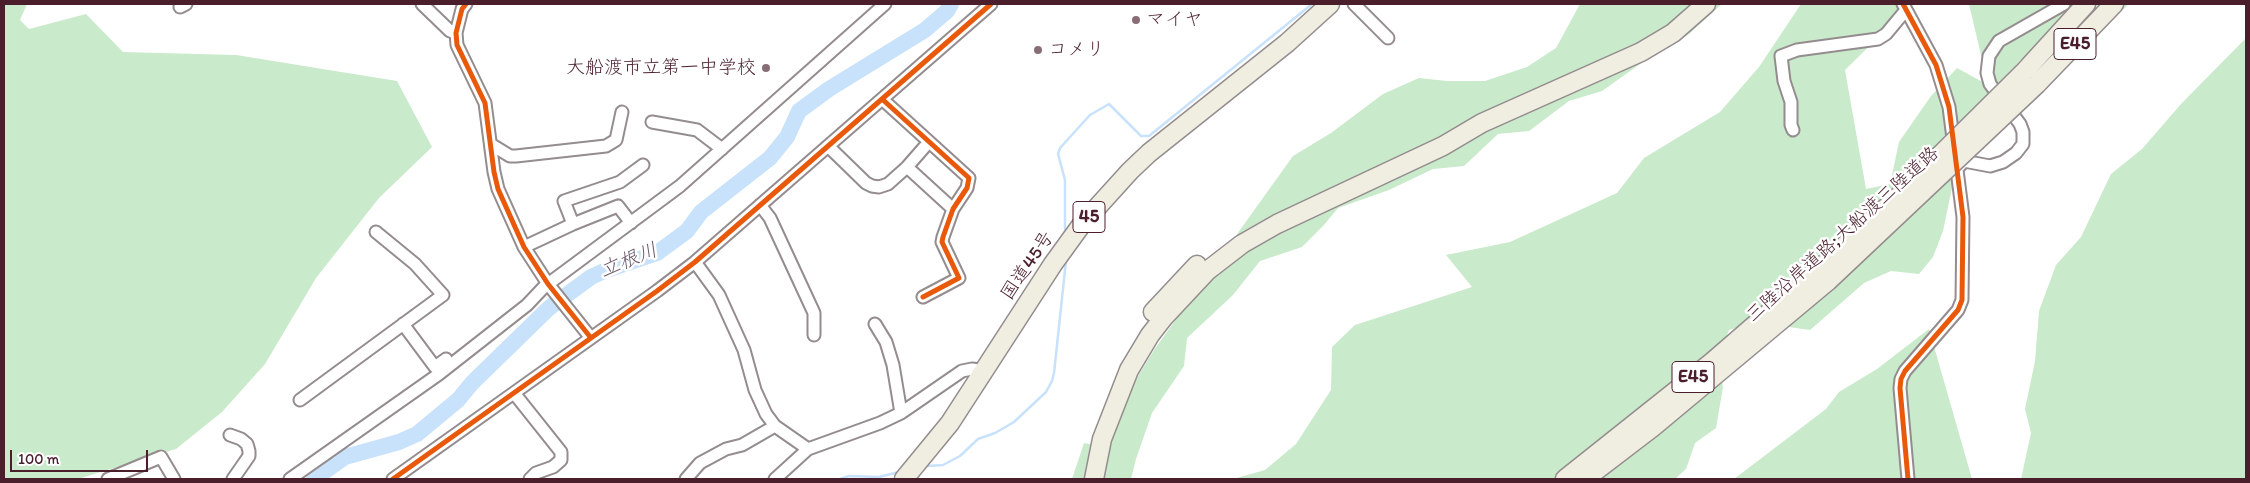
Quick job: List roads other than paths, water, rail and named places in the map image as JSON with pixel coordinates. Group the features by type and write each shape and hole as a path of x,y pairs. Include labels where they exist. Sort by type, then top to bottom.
{"highway":[{"name":"国道45号","path":"904,479 950,423 1053,264 1082,224 1130,171 1184,124 1287,43 1330,4"},
{"path":"1094,479 1102,439 1129,370 1164,316 1207,271 1242,244 1278,224 1443,146 1482,123 1641,52 1673,33 1706,4"},
{"name":"三陸沿岸道路;大船渡三陸道路","path":"1822,276 1906,189 2023,73 2086,4"},
{"name":"三陸沿岸道路;大船渡三陸道路","path":"1585,479 1603,458 1718,356 1822,276 2037,84 2114,4"},
{"path":"1083,479 1089,446 1120,364 1155,309 1199,263 1262,219 1436,137 1482,123"},
{"path":"1560,479 1603,458"},
{"path":"1590,479 1603,458"},
{"name":"三陸沿岸道路;大船渡三陸道路","path":"1565,479 1603,458"}],"street":[{"path":"422,4 450,31 456,33"},
{"path":"290,479 438,374 528,305 548,286 680,186 885,4"},
{"path":"392,479 695,262 991,4"},
{"path":"1354,4 1388,38"},
{"path":"1957,169 1964,161 1990,166 2003,162 2016,153 2023,144 2023,132 2020,124 1990,84 1987,73 1990,56 1999,41 2064,4"},
{"path":"461,6 456,33 457,44 485,103 498,189 524,247 548,286 591,338"},
{"path":"1793,130 1792,102 1784,81 1781,56 1797,50 1829,47 1883,37 1904,7 1920,32 1936,65 1949,107 1963,217 1962,300 1952,318 1905,371 1901,379 1900,388 1908,479"},
{"path":"882,99 928,143 969,178 967,188 953,209 942,242 959,278 923,297"},
{"path":"492,145 510,156 606,146 616,140 622,112"},
{"path":"652,122 697,130 722,149"},
{"path":"829,147 866,183 872,186 888,184 907,167 928,143"},
{"path":"573,224 564,201 620,182 643,165"},
{"path":"907,167 953,209"},
{"path":"760,205 770,218 814,313 814,335"},
{"path":"524,247 618,206 631,223"},
{"path":"300,400 443,295 415,264 376,232"},
{"path":"695,262 719,295 744,350 755,390 766,414 775,426 808,449"},
{"path":"403,324 435,367 526,298 548,286"},
{"path":"876,324 886,342 893,365 901,413"},
{"path":"776,479 808,449 880,423 901,413 962,371 972,368 984,371"},
{"path":"514,393 561,452 561,460 553,467 536,474 530,479"},
{"path":"686,479 700,463 726,450 742,445 775,426"},
{"path":"230,435 241,439 247,444 249,451 248,456 233,479"},
{"path":"108,479 161,457 174,479"}],"waterway":[{"name":"立根川","path":"314,479 345,457 399,442 417,434 458,400 472,383 549,308 591,277 657,253 687,231 701,212 770,158 787,137 799,111 829,89 925,30 947,11 951,4"},
{"path":"1065,233 1065,180 1058,154 1060,148 1090,115 1109,104 1141,136 1149,136 1312,4"},
{"path":"927,466 943,465 960,456 978,439 995,433 1014,422 1046,392 1054,373 1066,261"},
{"path":"840,479 849,476 879,477 899,472"}],"place":[{"name":"マイヤ","path":"1136,20"},
{"name":"コメリ","path":"1038,50"},
{"name":"大船渡市立第一中学校","path":"766,68"}]}
